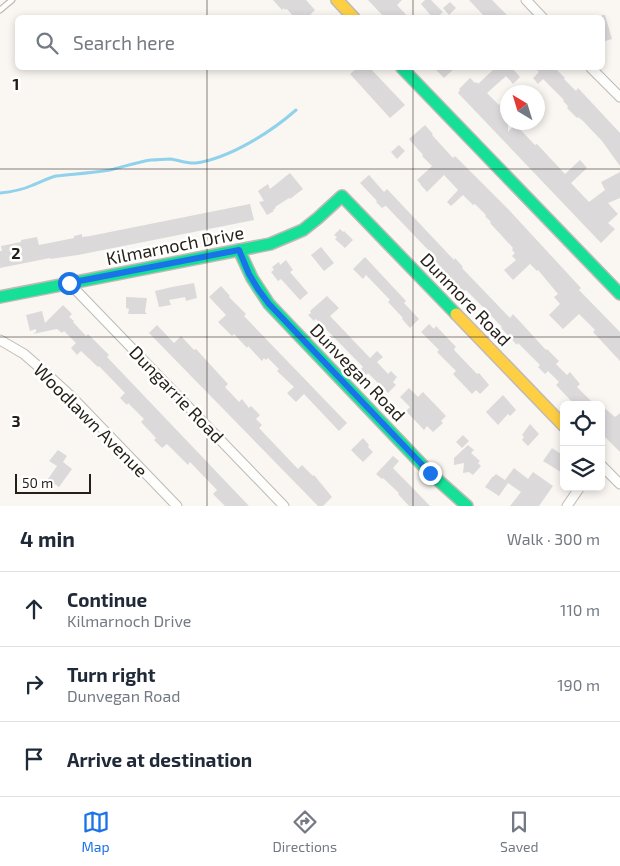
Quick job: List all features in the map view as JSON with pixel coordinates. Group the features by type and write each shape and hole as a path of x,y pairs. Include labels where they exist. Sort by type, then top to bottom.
{"street":[{"path":"338,0 351,15"},
{"path":"526,0 540,15"},
{"path":"404,70 620,294"},
{"path":"593,70 620,97"},
{"name":"Kilmarnoch Drive","path":"0,297 270,244 302,230 318,219 342,196"},
{"name":"Dunmore Road","path":"342,196 560,422"},
{"name":"Dunvegan Road","path":"239,250 249,274 269,304 430,473 467,506"},
{"name":"Dungarrie Road","path":"69,283 284,506"},
{"name":"Woodlawn Avenue","path":"0,340 24,354 72,397 177,506"},
{"path":"605,469 620,484"},
{"path":"567,506 577,491"}],"lane":[{"path":"0,10 12,0"}],"building":[{"path":"273,0 306,0 315,10 310,15 292,15 287,9 285,10 284,8 282,10"},
{"path":"368,0 402,0 397,5 406,15 382,15"},
{"path":"425,0 431,0 443,12 440,15 430,15 421,4"},
{"path":"469,0 492,0 507,15 483,15"},
{"path":"450,2 456,8 449,15 443,8"},
{"path":"605,15 612,39 605,41"},
{"path":"355,70 372,70 405,105 390,118 350,74"},
{"path":"436,70 453,70 444,78"},
{"path":"493,70 514,70 520,77 513,84 506,76 487,93 500,104 500,130 508,130 508,132 510,130 521,130 535,145 537,144 565,174 580,160 587,168 571,183 589,202 605,190 601,182 620,172 620,198 608,203 618,214 608,223 615,229 601,243 458,93 459,89 470,78 475,83 477,82 478,84"},
{"path":"537,70 557,70 576,91 578,88 620,133 620,166 602,141 583,121 567,108 568,106 564,100 543,79 538,84 533,78 539,72"},
{"path":"425,125 453,158 455,156 509,210 581,288 579,290 620,332 620,361 593,332 595,330 579,314 563,329 549,315 560,304 554,297 558,294 538,270 530,264 513,280 504,270 516,260 512,256 515,253 512,250 513,248 490,223 486,215 463,195 451,206 447,202 458,190 444,175 427,192 420,184 417,180 432,166 409,139"},
{"path":"399,145 405,151 397,159 391,152"},
{"path":"290,173 303,189 275,207 274,211 267,215 259,202 264,201 258,191 268,184 270,189"},
{"path":"369,175 384,192 387,189 454,260 455,258 462,268 510,318 513,314 546,350 559,361 556,364 567,375 570,372 580,384 577,387 591,401 571,401 556,385 559,382 548,371 545,374 538,367 540,365 518,343 517,345 466,290 464,292 431,257 433,255 386,206 382,208 360,183"},
{"path":"250,204 254,220 78,255 50,258 0,268 1,246 21,242 21,240 37,237 39,245 74,238 74,236 82,234 82,237 90,236"},
{"path":"340,229 353,240 345,248 335,239 337,237 334,235"},
{"path":"321,247 334,263 324,271 311,255"},
{"path":"365,257 406,301 404,303 419,319 410,328 388,302 390,300 366,275 363,279 353,269"},
{"path":"286,260 293,270 290,272 308,293 300,300 281,279 278,281 271,272 274,270 272,267 279,262 280,265"},
{"path":"194,283 197,298 186,301 185,297 169,300 171,305 159,307 155,291"},
{"path":"221,286 246,314 244,316 347,423 339,431 304,394 296,402 287,393 294,387 277,371 279,369 268,358 266,360 264,358 262,361 248,346 247,348 234,334 232,336 218,322 226,315 209,297"},
{"path":"327,296 339,308 330,316 370,358 377,351 383,357 377,362 388,374 391,371 397,377 393,382 396,385 388,393 368,373 366,375 361,369 363,367 316,319 314,321 308,315"},
{"path":"126,297 147,298 145,312 147,314 128,314 129,309 126,308"},
{"path":"63,305 72,314 69,317 73,322 86,336 88,334 109,355 107,357 249,506 225,506 213,494 217,490 190,462 188,465 167,444 162,448 154,440 156,438 141,422 144,419 128,403 127,405 120,398 125,393 99,366 81,351 77,355 71,348 76,343 64,331 62,333 57,329 33,334 36,332 36,329 30,331 26,315 42,311 45,323"},
{"path":"429,324 434,329 436,326 456,347 455,351 489,385 480,394 476,390 472,394 453,374 456,371 437,352 439,350 421,332"},
{"path":"157,325 174,343 181,336 194,350 196,349 228,384 225,387 239,402 242,399 249,408 251,406 260,415 256,419 262,425 259,428 298,469 302,465 314,475 332,497 323,506 318,506 149,333"},
{"path":"409,388 418,397 423,392 446,416 441,421 443,423 433,432 427,426 424,430 406,411 410,407 400,397"},
{"path":"503,395 516,410 510,416 508,414 498,425 486,412"},
{"path":"605,408 615,417 620,413 620,452 605,437"},
{"path":"530,424 539,434 528,446 522,440 524,437 522,435"},
{"path":"463,435 469,441 462,448 456,442"},
{"path":"363,438 373,452 363,462 351,450"},
{"path":"468,445 474,450 471,453 480,461 478,463 481,466 473,475 469,472 463,473 464,463 454,465 454,458"},
{"path":"552,448 560,453 560,472 543,461"},
{"path":"58,450 67,456 63,462 72,469 59,487 48,479 57,466 49,461"},
{"path":"393,456 399,461 393,468 430,506 409,506 399,493 376,474"},
{"path":"514,468 528,479 533,472 553,486 539,506 510,506 521,492 508,483 499,496 485,487 496,474 505,480"}],"waterway":[{"path":"0,193 25,188 56,176 110,170 151,160 170,159 193,163 209,160 249,143 275,127 296,110"}],"traffic: fast":[{"path":"404,70 620,294"},
{"path":"0,297 270,244 303,230 342,196 456,314"},
{"path":"239,250 252,278 269,304 430,473 467,506"}],"traffic: slow":[{"path":"337,0 351,15"},
{"path":"456,314 560,422"}],"route":[{"path":"69,283 239,250 249,274 269,304 430,473"}]}
